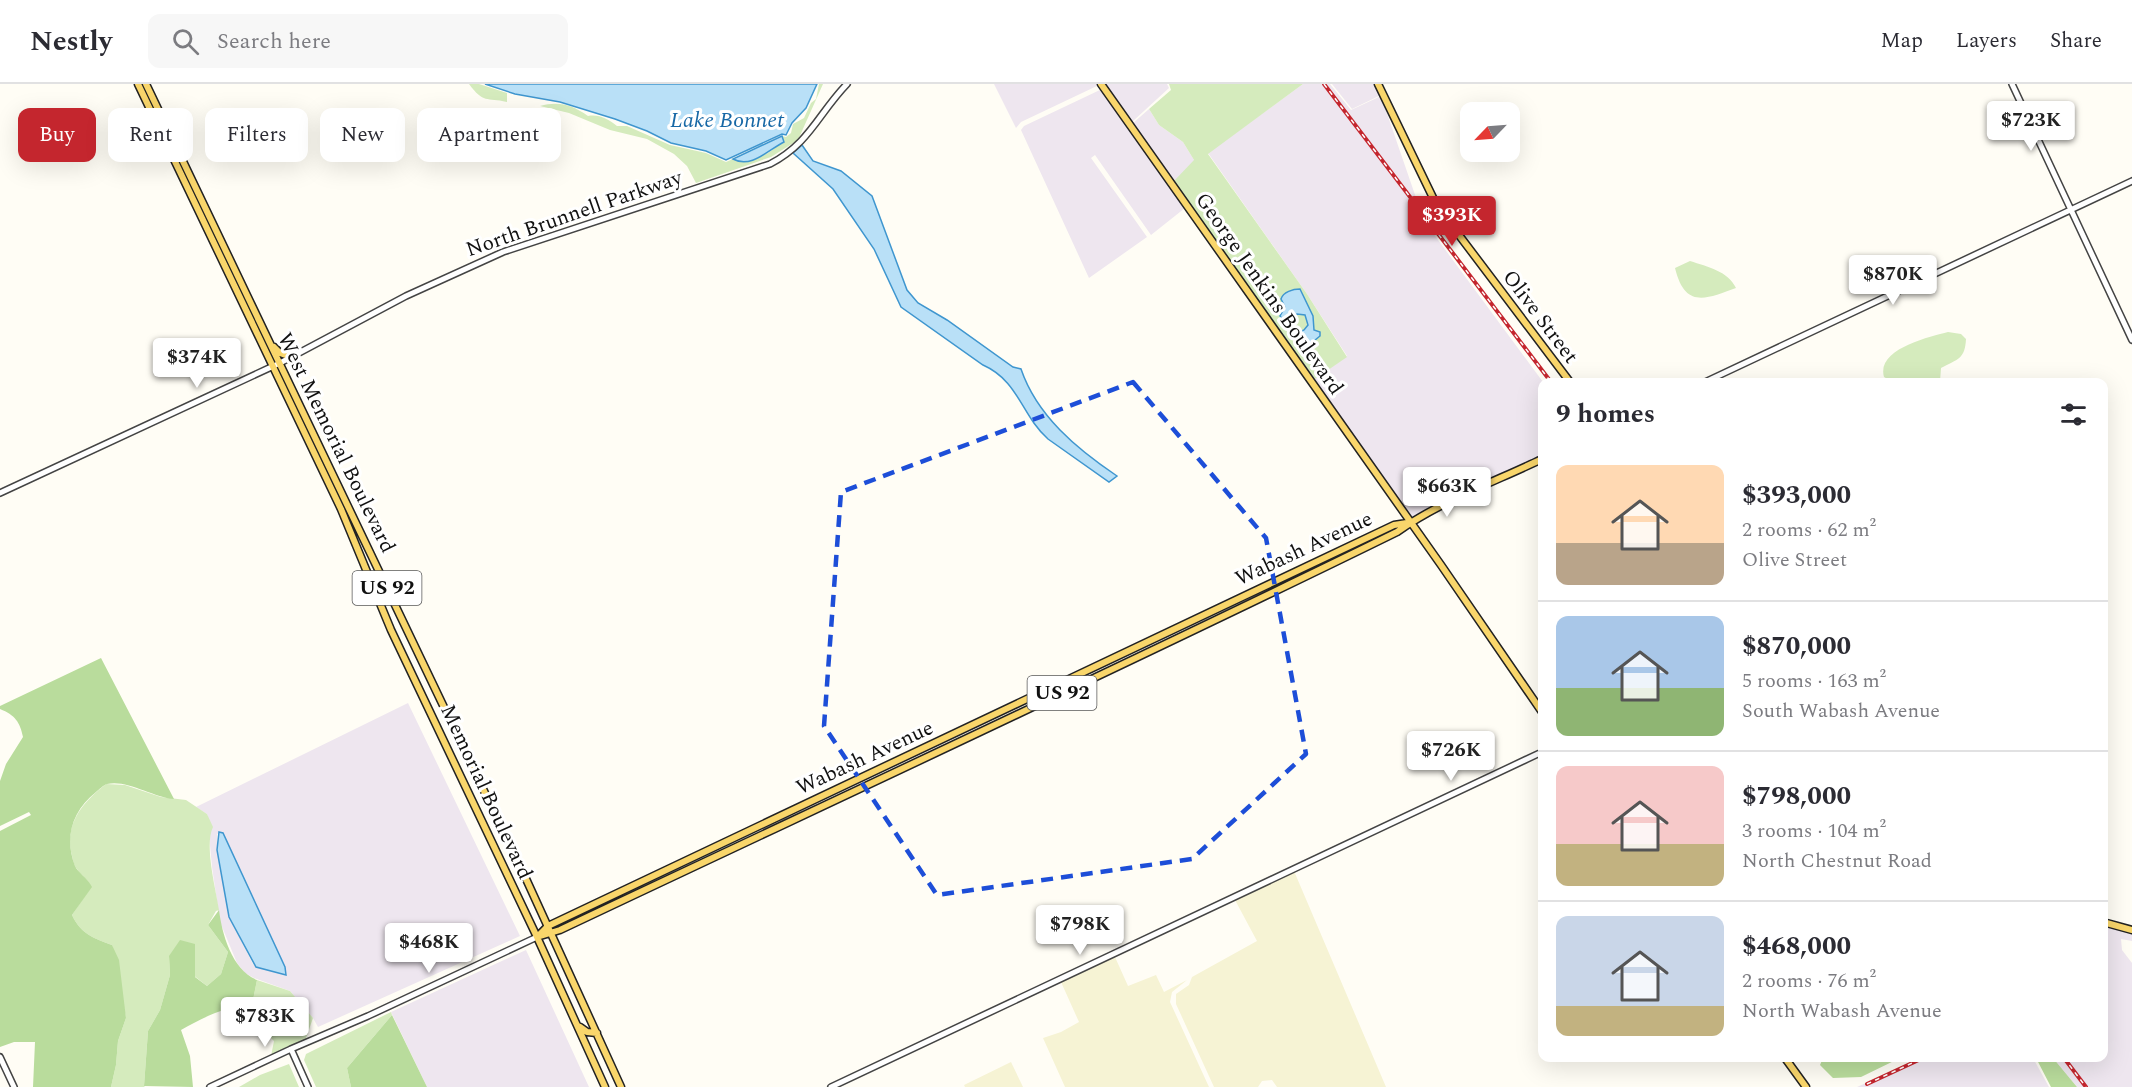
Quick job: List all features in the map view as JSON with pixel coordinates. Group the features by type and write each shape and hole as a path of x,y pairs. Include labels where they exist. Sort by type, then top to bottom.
{"main road":[{"name":"West Memorial Boulevard","path":"138,84 322,469 340,490 527,881"},
{"name":"West Memorial Boulevard","path":"146,84 272,345 331,479 341,509"},
{"name":"George Jenkins Boulevard","path":"1101,84 1538,706"},
{"name":"Olive Street","path":"1378,84 1437,206 1567,378"},
{"path":"208,232 223,245"},
{"path":"215,248 231,262"},
{"path":"272,345 280,353 291,357"},
{"path":"1410,522 1538,461"},
{"name":"Memorial Boulevard","path":"341,509 391,630 537,937 605,1087"},
{"name":"Wabash Avenue","path":"537,937 548,926 1394,525 1410,522"},
{"name":"Wabash Avenue","path":"537,937 552,934 1299,580 1397,532 1410,522"},
{"path":"1296,572 1299,580"},
{"name":"Memorial Boulevard","path":"527,881 621,1087"},
{"path":"2108,923 2132,930"},
{"path":"577,1025 587,1032 597,1033"},
{"path":"1788,1062 1806,1087"}],"street":[{"name":"North Brunnell Parkway","path":"0,494 280,363 406,296 503,252 770,164 804,140 847,84"},
{"path":"2012,84 2132,340"},
{"path":"1714,378 2132,181"},
{"path":"831,1087 1538,754"},
{"path":"210,1087 537,937"},
{"path":"291,1049 308,1087"},
{"path":"0,1057 14,1087"}],"highlighted area":[{"path":"1133,382 1266,538 1306,754 1192,859 937,895 824,726 841,492"}],"shaded area":[{"path":"994,84 1099,85 1021,122 1016,128"},
{"path":"1105,84 1167,84 1169,88 1132,122"},
{"path":"1303,84 1330,84 1351,110 1381,96 1424,221 1540,378 1538,378 1538,459 1411,519 1315,379 1347,356 1307,294 1208,153"},
{"path":"1332,84 1374,84 1379,96 1352,109"},
{"path":"1102,89 1185,208 1151,235 1095,155 1091,158 1147,237 1089,278 1021,130 1024,126"},
{"path":"1149,109 1159,125 1183,142 1194,160 1189,205 1132,124"},
{"path":"408,703 520,936 318,1027 290,991 254,978 245,973 237,963 220,922 212,867 209,835 211,829 207,814 196,807","holes":["223,833 285,967 286,975 256,967 253,964 229,917 217,850 217,834"]},
{"path":"1294,871 1386,1087 1277,1087 1272,1080 1262,1081 1258,1087 1214,1087 1176,1004 1176,994 1189,985 1192,977 1257,941 1235,900"},
{"path":"2108,925 2132,932 2132,941 2121,939 2122,950 2132,963 2132,1087 2077,1087 2056,1062 2108,1062"},
{"path":"526,950 589,1087 427,1087 391,1012"},
{"path":"1115,957 1128,986 1156,975 1164,992 1187,980 1172,992 1170,1002 1209,1087 1065,1087 1043,1038 1061,1032 1079,1022 1061,982"},
{"path":"1011,1062 1023,1087 965,1087 964,1085"},
{"path":"1912,1062 2035,1062 2049,1087 1857,1087"}],"green space":[{"path":"469,84 479,84 507,93 507,102 486,99 478,95"},
{"path":"819,84 823,84 798,140 771,157 696,183 687,166 674,154 647,139 610,130 561,111 561,108 540,106 565,105 588,116 603,118 617,126 627,126 670,145 706,153 726,162 733,159 747,162 768,153 783,142 782,136 786,137 791,133 793,124 804,118 811,103 816,99"},
{"path":"1169,84 1303,84 1208,154 1307,294 1347,357 1315,379 1242,280 1174,181 1194,160 1183,142 1159,125 1149,109 1171,90","holes":["1283,301 1313,316 1316,331 1304,330 1308,325 1305,315 1297,313 1287,321"]},
{"path":"1690,261 1723,274 1736,288 1706,297 1698,298 1691,295 1679,281 1675,268"},
{"path":"1948,332 1961,334 1966,339 1962,355 1941,368 1940,378 1884,377 1884,367 1888,359 1917,341"},
{"path":"101,658 174,799 123,784 107,784 88,799 76,816 70,835 72,856 76,869 92,887 72,915 79,927 88,934 112,945 119,960 126,1018 118,1041 111,1087 33,1087 35,1042 14,1042 0,1047 0,831 31,815 29,812 0,826 0,781 6,764 23,737 16,720 0,709 0,706"},
{"path":"106,784 125,785 161,797 186,800 207,814 213,827 210,856 219,910 216,911 208,925 228,952 221,974 207,986 169,956 170,975 160,1010 148,1031 145,1087 111,1087 118,1041 126,1018 112,945 88,934 79,927 72,915 91,887 73,861 70,844 73,824 89,799"},
{"path":"219,910 226,940 235,960 248,975 257,980 253,1000 249,1005 214,1014 181,1030 190,1056 193,1087 144,1086 148,1031 160,1010 170,975 169,956 180,940 195,944 195,977 207,986 221,974 228,952 208,925"},
{"path":"257,980 290,991 313,1018 305,1041 271,1056 274,1041 259,1026 264,1012 249,1005 253,1000"},
{"path":"391,1012 392,1015 347,1068 351,1087 316,1087 304,1060 306,1054"},
{"path":"392,1015 427,1087 351,1087 347,1068"},
{"path":"1821,1062 1892,1062 1861,1077 1833,1078 1820,1065"},
{"path":"2038,1062 2056,1062 2077,1087 2051,1087"},
{"path":"289,1064 299,1087 239,1087 260,1075"}],"water":[{"name":"Lake Bonnet","path":"485,84 817,84 806,108 792,123 786,135 782,134 726,160 706,151 671,143 615,119 560,102 515,94"},
{"path":"782,136 784,142 753,160 746,162 733,159"},
{"path":"802,145 813,161 841,171 872,196 907,290 918,303 947,320 1013,367 1021,369 1037,402 1060,430 1073,443 1117,476 1109,482 1048,439 1039,430 1005,380 901,307 874,249 833,189 793,153"},
{"path":"1300,289 1313,316 1314,330 1320,332 1320,336 1309,345 1306,345 1297,333 1308,325 1305,315 1297,314 1285,323 1280,316 1285,307 1281,299 1284,294"},
{"path":"219,832 223,833 285,967 286,975 256,967 229,917 217,850"}],"railway":[{"path":"1324,84 1548,378"},
{"path":"1867,1084 1914,1062"},
{"path":"2067,1062 2086,1087"}]}
